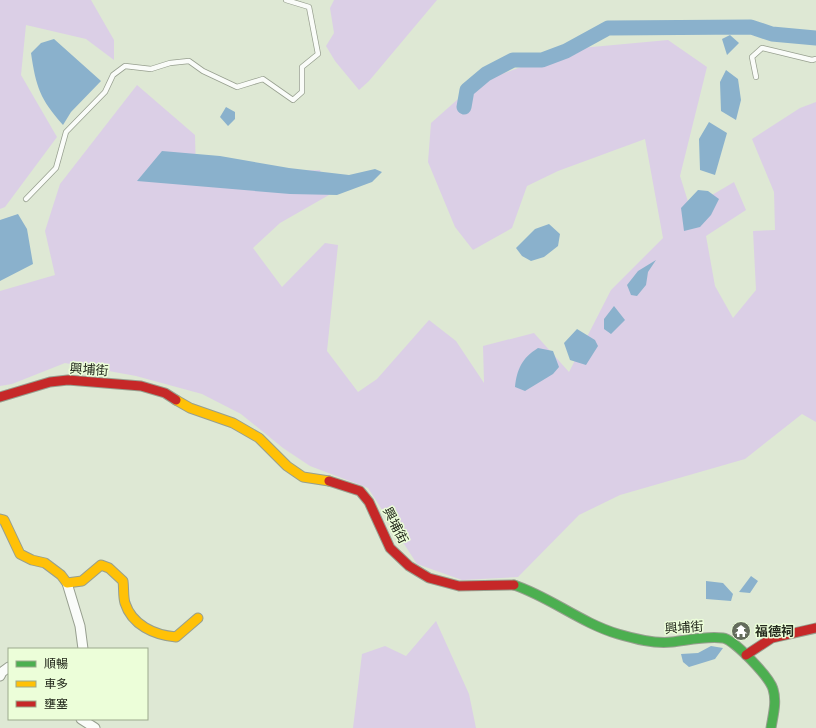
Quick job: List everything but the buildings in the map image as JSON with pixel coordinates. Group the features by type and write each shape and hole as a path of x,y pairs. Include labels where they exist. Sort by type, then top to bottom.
{"street":[{"name":"興埔街","path":"0,397 50,382 68,380 141,386 165,393 190,408 233,423 259,438 286,466 303,477 332,482 360,491 369,502 390,548 408,566 429,578 459,586 513,585 528,590 564,610 618,634 652,642 671,642 696,638 725,638 746,655 773,688 775,701 771,728"},
{"path":"0,519 4,520 20,554 32,560 45,563 60,575 67,584 80,626 82,648"},
{"path":"67,584 75,585 87,579 101,566 109,568 123,580 124,602 132,616 146,630 163,637 176,637 198,618"},
{"path":"746,655 772,638 816,628"},
{"path":"0,676 2,672 8,668"},
{"path":"83,720 95,728"}],"lane":[{"path":"26,199 56,168 66,132 105,92 113,75 125,66 151,69 170,62 189,61 203,71 237,87 263,79 293,100 302,92 302,67 318,54 309,7 286,0"},
{"path":"756,77 752,57 762,48 812,60 816,59"}],"shaded area":[{"path":"0,0 91,0 114,40 114,60 86,39 26,25 21,75 57,137 5,207 0,209"},
{"path":"334,0 437,0 369,81 359,90 335,61 326,46 334,33 330,8"},
{"path":"668,40 707,67 680,176 690,208 734,182 746,210 706,236 715,286 733,318 756,290 753,231 775,230 774,192 752,139 800,108 816,102 816,422 802,414 745,459 620,495 579,515 518,577 462,580 417,564 368,488 310,466 283,448 241,414 202,394 136,376 65,363 12,384 0,386 0,291 55,275 45,231 60,184 137,85 195,135 196,175 320,170 329,195 280,223 253,248 282,287 325,243 338,245 327,351 358,392 377,379 429,320 456,341 484,383 483,346 534,333 569,372 611,290 663,238 645,139 558,171 527,186 512,228 473,250 455,227 428,162 431,123 475,84 570,49"},
{"path":"436,621 469,694 476,728 353,728 362,654 385,646 406,656"}],"water":[{"path":"730,35 739,43 727,55 722,39"},
{"path":"54,39 101,81 71,112 63,125 49,108 40,92 31,53 41,43"},
{"path":"726,70 738,79 741,100 736,120 721,111 720,82"},
{"path":"226,107 235,112 235,119 228,126 220,117"},
{"path":"709,122 727,133 715,175 700,170 699,139"},
{"path":"162,151 220,156 289,168 349,175 375,169 382,172 372,182 337,195 290,194 137,181"},
{"path":"698,190 708,191 719,199 711,215 700,227 684,231 681,208"},
{"path":"18,214 27,229 33,264 0,281 0,220"},
{"path":"549,224 560,234 558,246 544,257 531,261 522,256 516,248 535,229"},
{"path":"656,260 648,272 646,285 637,296 631,295 627,285 638,271"},
{"path":"614,306 625,320 611,334 604,329 604,319"},
{"path":"577,329 595,340 598,346 586,365 570,360 564,343"},
{"path":"538,348 553,351 559,367 553,374 525,391 515,387 521,364"},
{"path":"751,576 758,581 750,593 739,592"},
{"path":"706,581 723,583 733,594 731,601 706,599"},
{"path":"711,646 723,648 715,659 689,667 683,662 681,654 698,653"}],"waterway":[{"path":"464,107 467,90 486,74 513,60 542,60 566,51 608,28 751,27 772,34 816,38"}],"traffic: fast":[{"path":"514,585 540,596 604,629 631,638 658,642 672,642 697,638 723,638 728,640 751,660 773,689 775,699 771,728"}],"traffic: slow":[{"path":"176,400 190,408 233,423 259,438 287,466 303,477 329,481"},
{"path":"0,519 4,520 20,554 32,560 45,563 61,575 67,583 82,581 101,565 109,568 123,581 124,600 128,611 138,623 145,628 160,634 176,637 198,618"}],"traffic: jam":[{"path":"0,397 50,382 68,380 141,386 165,393 176,400"},
{"path":"329,481 360,491 369,502 390,548 409,566 429,578 459,586 514,585"},
{"path":"746,655 772,638 816,628"}],"place":[{"name":"福德祠","path":"741,631"}]}
